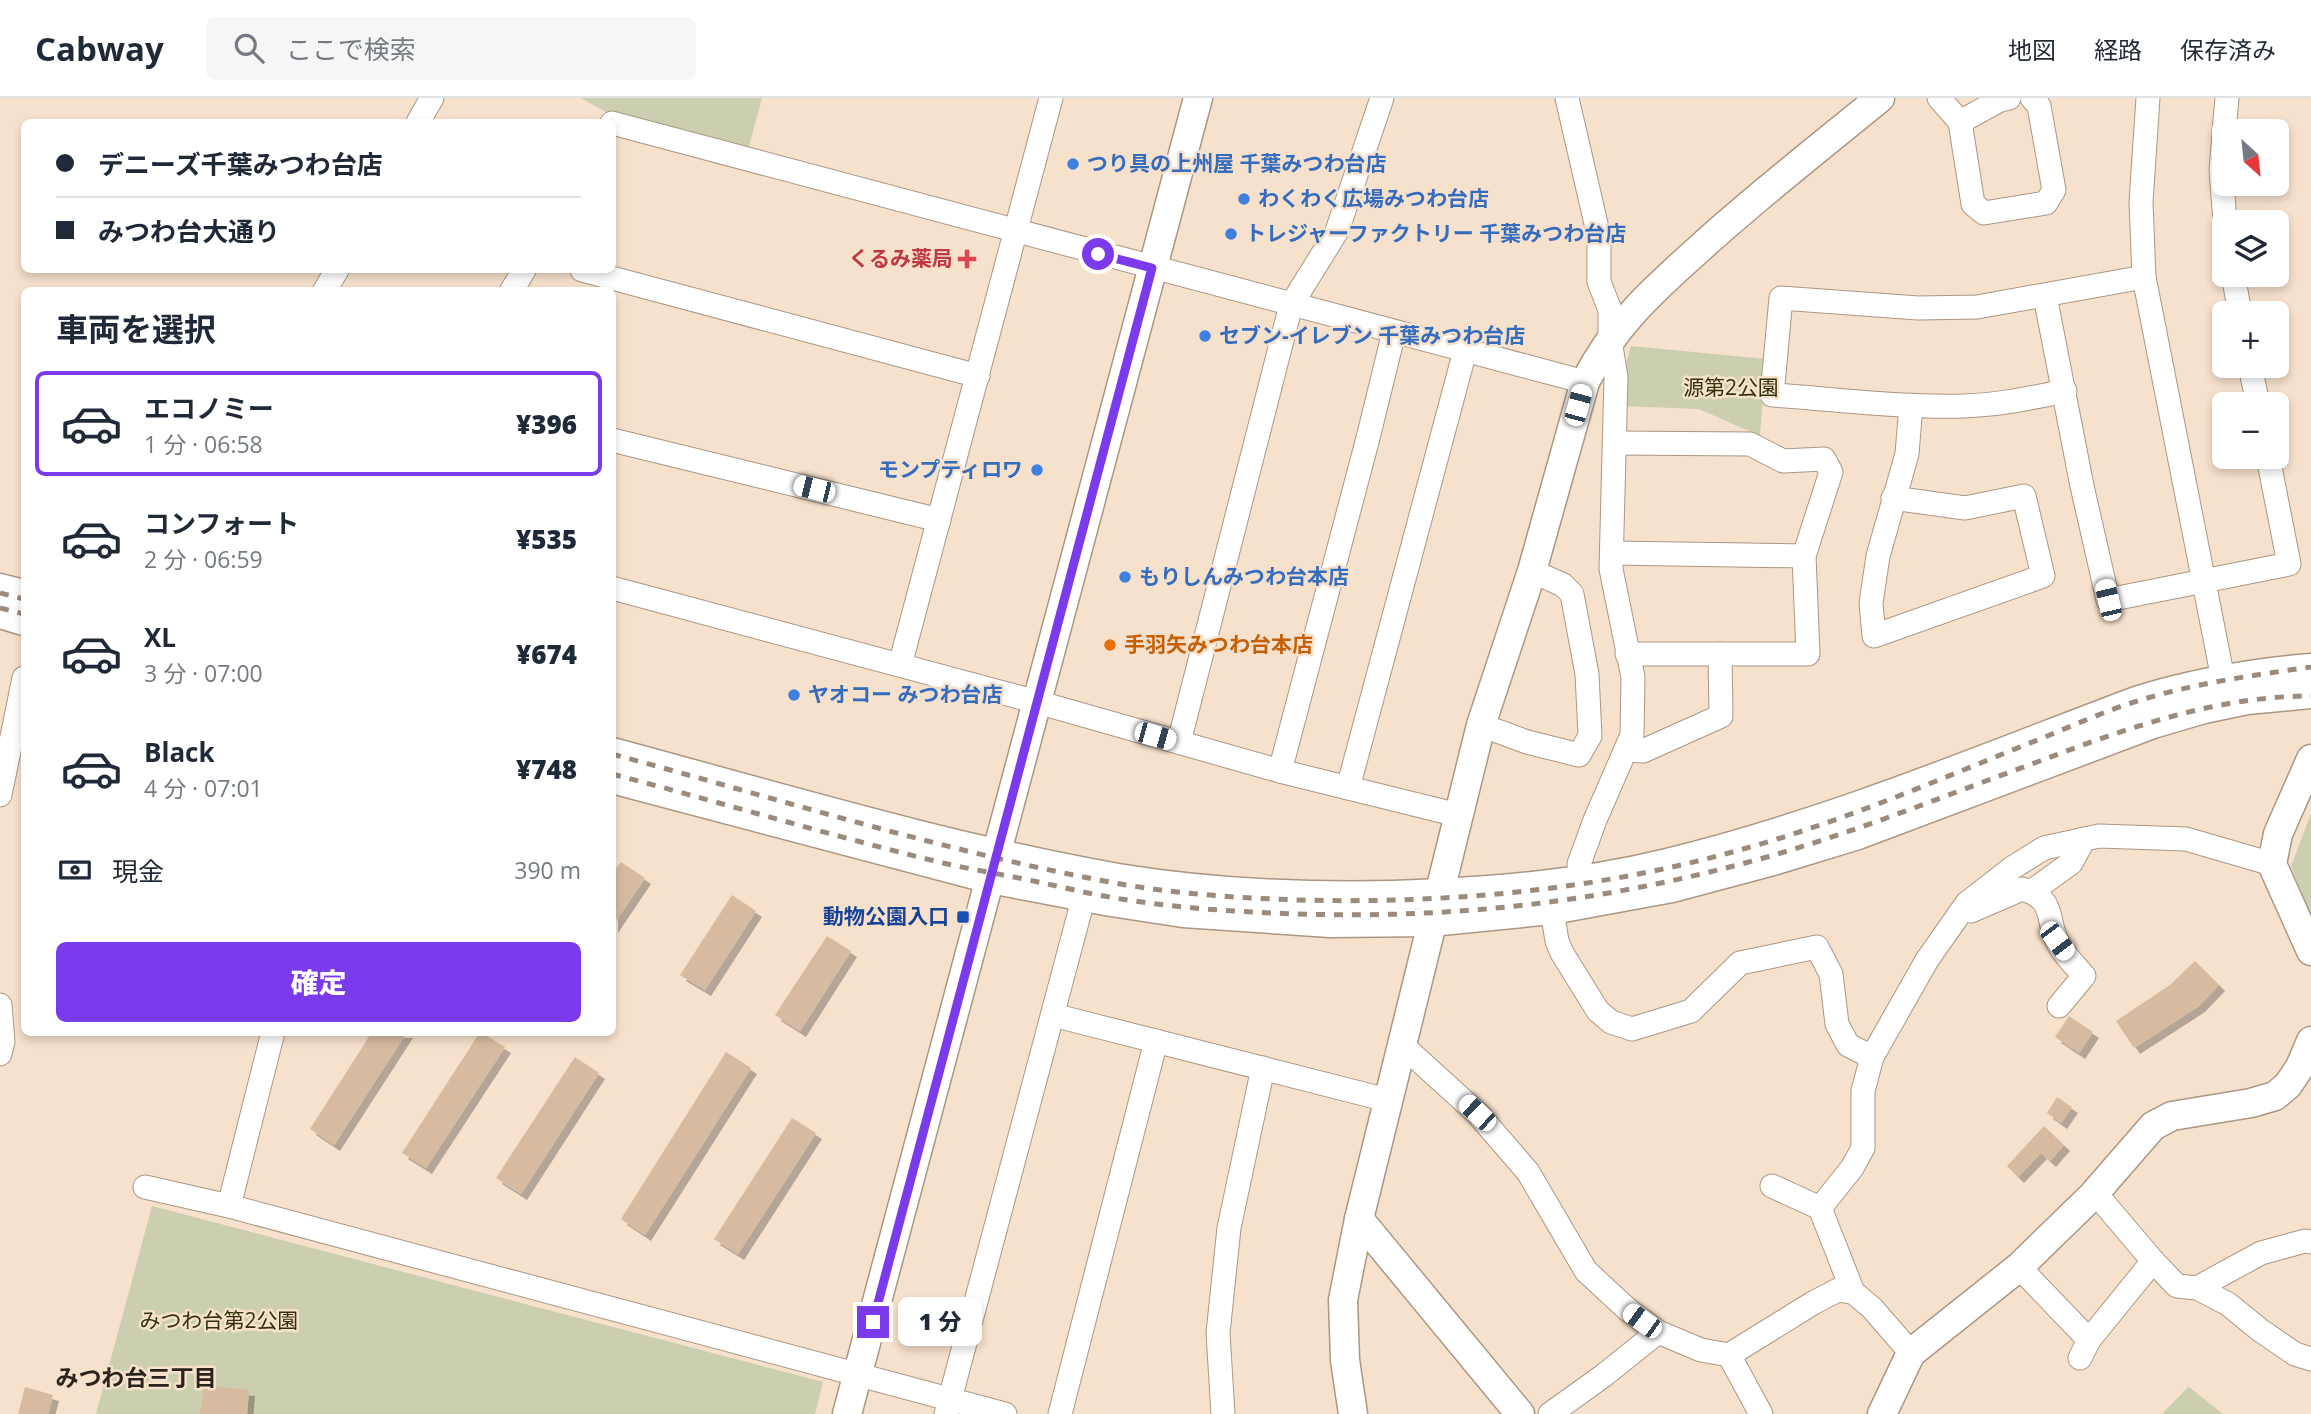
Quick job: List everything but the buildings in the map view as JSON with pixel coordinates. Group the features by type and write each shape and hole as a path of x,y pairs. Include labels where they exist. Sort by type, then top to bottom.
{"street":[{"path":"900,664 1051,98"},
{"path":"847,1414 1198,98"},
{"path":"1179,742 1291,304 1337,231 1382,98"},
{"path":"1567,98 1600,245 1599,282 1610,310 1610,340 1616,377 1611,569 1633,677 1632,735 1579,864 1580,879"},
{"path":"1353,1414 1345,1360 1343,1300 1359,1219 1430,922 1440,893 1481,725 1532,571 1585,382 1595,361 1643,299 1744,208 1880,98"},
{"path":"1939,98 1961,122 1973,205 1983,213 2046,202 2054,190 2039,106 2032,98"},
{"path":"1961,122 2000,100 2009,98"},
{"path":"2148,98 2141,202 2144,277 2223,678"},
{"path":"2225,119 2227,98"},
{"path":"616,125 1585,382"},
{"path":"593,273 978,376"},
{"path":"2065,391 2011,402 1965,406 1911,405 1772,394 1781,298 1930,308 1976,307 2144,277"},
{"path":"2045,296 2082,486 2108,600 2289,564 2270,469"},
{"path":"1280,771 1394,332"},
{"path":"1348,788 1465,351"},
{"path":"1893,498 1965,509 2024,496 2043,576 1874,636 1871,603 1878,555 1893,498 1907,454 1911,405"},
{"path":"616,441 939,520"},
{"path":"1615,443 1750,444 1783,461 1824,458 1831,472 1804,556 1808,654 1627,654"},
{"path":"1612,553 1804,556"},
{"path":"1481,725 1527,742 1579,755 1590,736 1587,674 1572,594 1563,585 1532,571"},
{"path":"0,588 21,593"},
{"path":"616,589 900,664 1280,771 1458,815"},
{"path":"0,614 21,620"},
{"path":"1626,750 1643,751 1721,716 1720,654"},
{"path":"616,780 993,866 1202,888 1328,896 1535,887 1665,864 1766,836 1860,805 2136,701 2182,687 2223,678 2311,668"},
{"path":"0,795 15,688"},
{"path":"616,753 1111,902 1183,913 1330,923 1430,922 1552,910 1672,888 1785,858 1858,835 2127,733 2191,713 2247,701 2311,694"},
{"path":"2311,759 2278,834 2272,864 2311,951"},
{"path":"1821,1208 1852,1168 1863,1148 1863,1091 1872,1057 1927,960 1967,903 2012,868 2044,848 2099,836 2186,839 2272,864"},
{"path":"2031,892 2071,863 2084,839"},
{"path":"1958,916 2022,889 2031,892 2050,909 2057,941 2084,976 2059,1006"},
{"path":"948,1407 1084,896"},
{"path":"1552,910 1557,941 1562,953 1598,1011 1611,1022 1632,1028 1691,1011 1740,964 1817,947 1831,974 1837,1024 1848,1045 1872,1057"},
{"path":"0,1004 3,1041 0,1054"},
{"path":"1053,1015 1387,1100"},
{"path":"229,1206 272,1036"},
{"path":"1060,1414 1156,1041"},
{"path":"1882,1414 1911,1353 2019,1267 2094,1195 2154,1126 2172,1116 2275,1096 2305,1069 2311,1041"},
{"path":"1401,1044 1477,1113 1528,1172 1586,1271 1627,1309 1658,1332 1701,1350 1729,1355 1838,1290 1853,1292"},
{"path":"1223,1414 1218,1333 1229,1228 1263,1068"},
{"path":"1772,1186 1821,1208 1853,1292 1872,1308 1911,1353"},
{"path":"145,1187 229,1206 859,1374 948,1407 1005,1414"},
{"path":"2094,1195 2097,1195 2177,1286 2197,1288 2228,1304 2295,1354 2311,1359"},
{"path":"1359,1219 1520,1414"},
{"path":"2197,1288 2261,1253 2305,1241 2311,1242"},
{"path":"2019,1267 2085,1349 2153,1261"},
{"path":"1550,1414 1658,1332"},
{"path":"1729,1355 1761,1414"}],"green space":[{"path":"581,98 762,98 749,146 741,151 615,117"},
{"name":"源第2公園","path":"1631,346 1766,359 1760,436 1699,409 1620,406 1621,382"},
{"path":"2311,814 2311,916 2291,866"},
{"name":"みつわ台第2公園","path":"152,1206 823,1382 815,1414 96,1414"},
{"path":"2189,1387 2223,1414 2162,1414"}],"railway":[{"path":"0,593 21,598"},
{"path":"0,608 21,613"},
{"path":"616,755 862,824 988,856 1115,883 1184,893 1253,898 1355,901 1411,899 1579,884 1689,863 1781,838 1856,812 2122,706 2215,682 2311,667"},
{"path":"616,775 943,863 1105,896 1183,907 1252,912 1358,915 1418,913 1476,910 1592,896 1708,872 1836,836 2073,749 2173,716 2241,702 2311,696"}],"place":[{"name":"つり具の上州屋 千葉みつわ台店","path":"1073,164"},
{"name":"わくわく広場みつわ台店","path":"1244,199"},
{"name":"トレジャーファクトリー 千葉みつわ台店","path":"1231,234"},
{"name":"くるみ薬局","path":"967,259"},
{"name":"セブン-イレブン 千葉みつわ台店","path":"1205,336"},
{"name":"モンプティロワ","path":"1037,470"},
{"name":"もりしんみつわ台本店","path":"1125,577"},
{"name":"手羽矢みつわ台本店","path":"1110,645"},
{"name":"ヤオコー みつわ台店","path":"794,695"},
{"name":"動物公園入口","path":"963,917"}],"district":[{"name":"みつわ台三丁目","path":"136,1378"}],"route":[{"path":"873,1322 1152,268 1098,254"}]}
